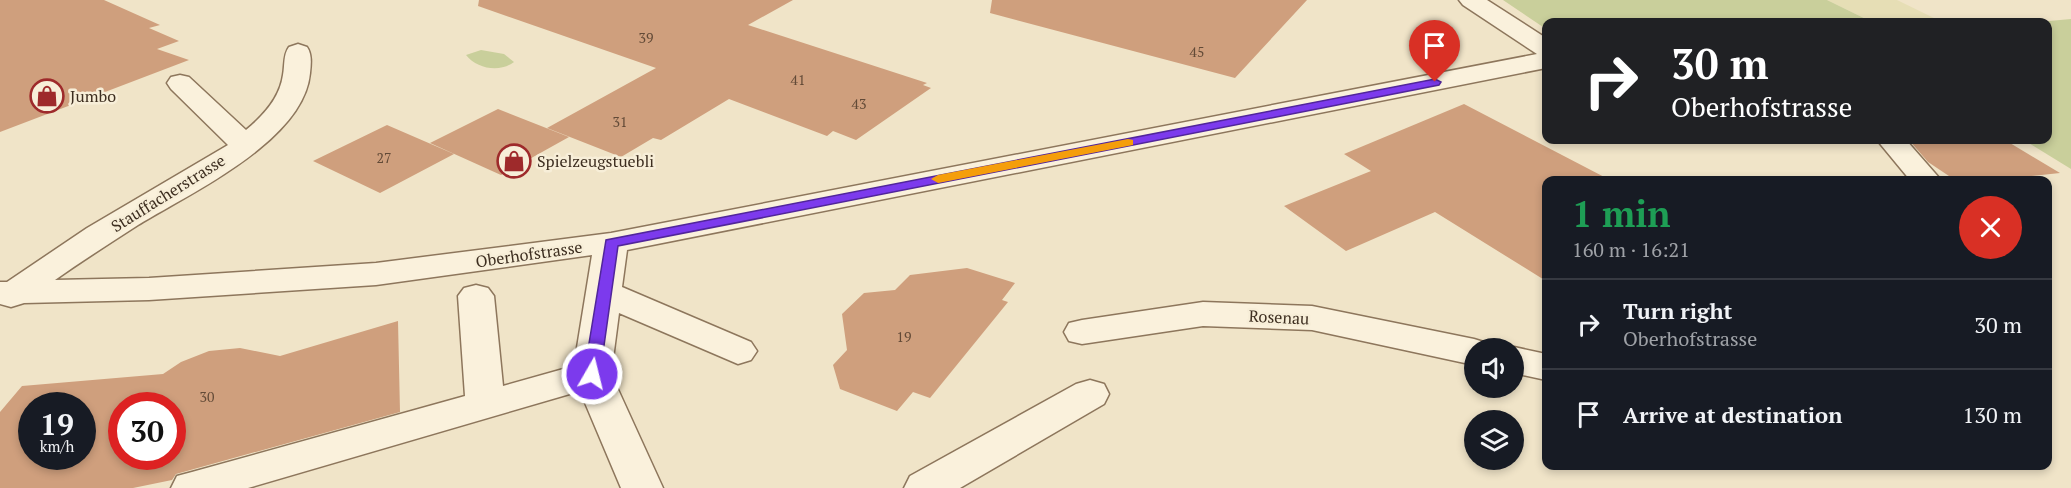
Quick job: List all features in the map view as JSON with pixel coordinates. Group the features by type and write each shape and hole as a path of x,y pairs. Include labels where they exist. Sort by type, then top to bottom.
{"street":[{"path":"1471,0 1542,46"},
{"name":"Stauffacherstrasse","path":"4,297 81,246 245,145 278,114 290,97 297,82 298,52"},
{"name":"Oberhofstrasse","path":"4,297 376,274 611,243 1542,61"},
{"path":"180,83 245,145"},
{"path":"1894,144 1922,176"},
{"path":"611,243 592,374 642,488"},
{"path":"604,293 738,351"},
{"path":"476,296 485,405"},
{"name":"Rosenau","path":"1082,332 1203,314 1312,318 1464,350"},
{"path":"1524,362 1542,366"},
{"path":"192,488 592,374"},
{"path":"925,488 1090,394"}],"shaded area":[{"path":"1827,0 1897,0 1934,18 1864,18"}],"green space":[{"path":"1503,0 1827,0 1864,18 1542,18 1542,26"},
{"path":"2071,19 2071,169 2030,144 2052,144 2052,21"},
{"path":"481,50 504,54 514,62 502,68 489,68 476,64 466,55"}],"building":[{"name":"Jumbo","path":"0,0 104,0 160,25 149,28 179,41 157,49 189,60 0,132"},
{"path":"479,0 793,0 748,25 927,83 923,85 931,88 856,140 833,131 827,136 729,99 661,140 653,138 621,157 547,128 656,68 478,6"},
{"path":"992,0 1307,0 1235,78 990,13"},
{"path":"1464,104 1602,176 1542,176 1542,279 1435,212 1346,251 1284,206 1371,171 1344,154"},
{"path":"498,109 569,137 501,175 430,143"},
{"path":"387,125 454,154 380,193 313,161"},
{"path":"1912,144 2012,144 2060,173 2032,176 1949,176 1928,162"},
{"path":"967,268 1015,283 1002,300 1008,302 930,398 913,392 897,411 840,389 833,365 847,350 842,314 864,293 895,290 910,275"},
{"path":"398,321 400,412 176,474 172,480 133,488 0,488 0,412 22,386 163,374 181,362 209,351 240,348 280,356"}],"slow traffic":[{"path":"938,179 1128,142"}],"place":[{"name":"Jumbo","path":"47,96"},
{"name":"Spielzeugstuebli","path":"514,161"}],"route":[{"path":"592,374 611,243 1435,82"}]}
